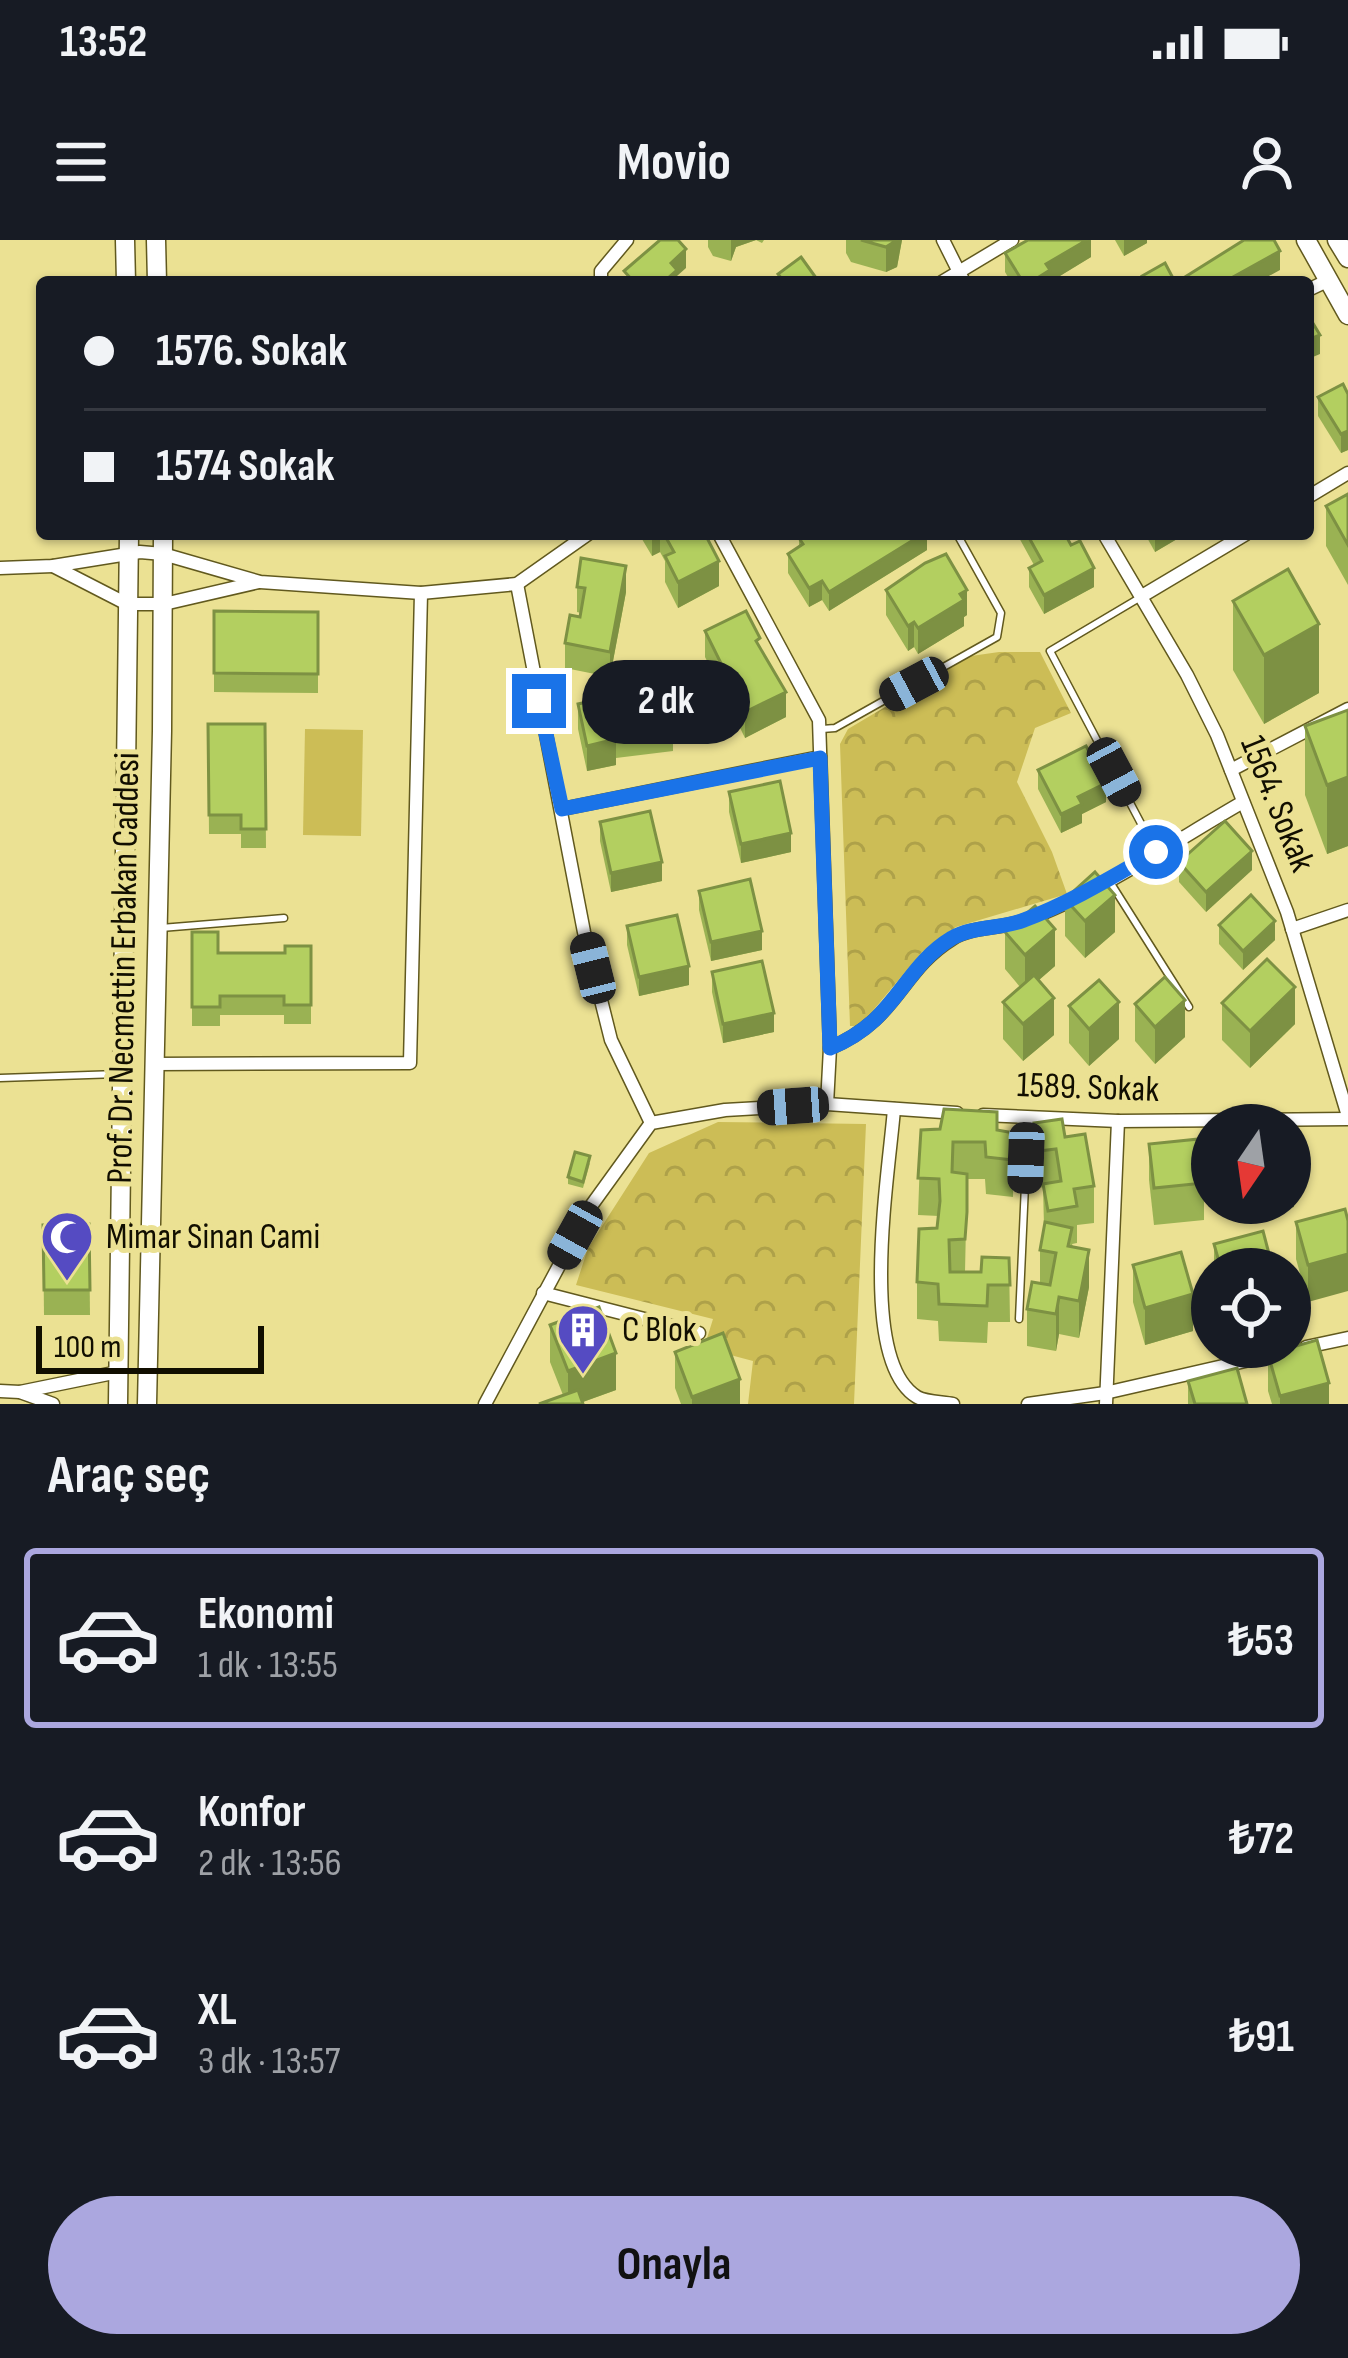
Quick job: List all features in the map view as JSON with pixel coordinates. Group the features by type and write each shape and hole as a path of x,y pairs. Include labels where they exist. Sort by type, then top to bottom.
{"main road":[{"path":"125,240 126,276"},
{"path":"156,240 157,276"},
{"path":"1306,240 1348,315"},
{"path":"1337,240 1348,257"},
{"name":"Prof. Dr. Necmettin Erbakan Caddesi","path":"118,1404 129,543"},
{"name":"Prof. Dr. Necmettin Erbakan Caddesi","path":"147,1404 163,544"}],"street":[{"path":"601,276 627,240"},
{"path":"943,240 960,276 1012,240"},
{"path":"1314,287 1329,280"},
{"path":"1314,493 1348,473"},
{"path":"53,566 128,604 164,604 260,582 421,593 517,584 579,540"},
{"path":"722,540 819,721 830,1048 827,1104"},
{"name":"1564. Sokak","path":"1108,540 1207,715 1231,770 1292,929 1348,1117"},
{"path":"1142,596 1236,540"},
{"path":"0,568 53,566 129,543 163,544 260,582"},
{"path":"485,1404 591,1206 651,1123 611,1040 584,932 517,584"},
{"path":"154,1064 410,1063 421,593"},
{"path":"1231,770 1348,709"},
{"path":"562,809 820,758"},
{"path":"830,1048 860,1036 886,1012 927,959 955,936 1023,921 1243,802"},
{"path":"1292,929 1348,910"},
{"name":"1589. Sokak","path":"651,1123 724,1110 827,1104 1118,1121 1348,1117"},
{"path":"894,1109 879,1300 891,1368 918,1398 953,1404"},
{"path":"1106,1399 1118,1121"},
{"path":"542,1293 699,1333"},
{"path":"1028,1404 1106,1399 1348,1337"},
{"path":"0,1391 20,1392 118,1372"},
{"path":"20,1392 53,1404"}],"lane":[{"path":"819,729 835,728 997,637 1001,613 960,540"},
{"path":"1142,596 1050,652 1156,852"},
{"path":"1108,879 1189,1007"},
{"path":"158,928 284,918"},
{"path":"0,1078 122,1074"},
{"path":"1019,1319 1028,1118"}],"green space":[{"path":"1040,652 1071,713 1035,728 1017,782 1067,894 956,927 922,952 860,1026 850,1026 840,744 848,729 971,656"},
{"path":"305,729 363,730 361,836 303,835"},
{"path":"718,1122 866,1124 854,1404 748,1404 753,1361 704,1348 713,1319 576,1285 588,1248 649,1153"}],"building":[{"path":"660,240 678,240 686,249 671,263 677,270 670,276 629,276 624,271"},
{"path":"861,240 897,240 886,247"},
{"path":"1028,240 1087,240 1046,264 1050,270 1040,276 1019,276 1005,253"},
{"path":"1244,240 1274,240 1280,251 1235,276 1187,276"},
{"path":"801,257 815,276 780,276"},
{"path":"1165,263 1172,276 1142,276"},
{"path":"1343,384 1348,394 1348,431 1341,434 1318,397"},
{"path":"1348,494 1348,545 1326,506"},
{"path":"667,540 708,540 719,561 678,582 665,556 674,552"},
{"path":"800,540 913,540 829,592 822,581 809,588 788,554 803,544"},
{"path":"1030,540 1068,540 1071,545 1080,541 1094,568 1044,595 1029,568 1042,561"},
{"path":"946,554 967,590 960,594 964,600 918,628 914,622 908,626 886,590"},
{"path":"581,558 626,566 610,652 565,643 570,615 580,617 585,588 577,587"},
{"path":"1288,569 1319,624 1264,655 1233,601"},
{"path":"214,611 318,612 318,674 214,673"},
{"path":"746,611 760,638 756,641 786,692 745,712 705,631"},
{"path":"664,683 673,725 614,733 616,739 587,746 578,704 606,698 609,709 636,703 634,690"},
{"path":"1348,710 1348,777 1327,785 1305,726"},
{"path":"208,724 265,724 266,829 241,829 241,815 209,815"},
{"path":"1086,746 1106,783 1078,797 1082,804 1061,814 1038,770"},
{"path":"780,781 791,833 741,844 729,792"},
{"path":"650,811 662,862 611,873 600,822"},
{"path":"1225,821 1252,851 1206,892 1179,862"},
{"path":"1095,872 1115,895 1085,921 1065,899"},
{"path":"750,879 762,931 711,942 699,891"},
{"path":"1251,895 1275,921 1243,951 1219,925"},
{"path":"1035,906 1055,929 1025,955 1005,932"},
{"path":"677,915 689,966 639,977 627,926"},
{"path":"192,932 218,932 218,953 285,953 285,946 311,946 311,1005 284,1005 284,996 220,996 220,1007 192,1007"},
{"path":"1267,959 1295,987 1250,1031 1222,1003"},
{"path":"762,961 774,1013 723,1024 712,972"},
{"path":"1034,975 1054,998 1023,1024 1003,1002"},
{"path":"1165,977 1185,1000 1155,1027 1135,1004"},
{"path":"1099,980 1119,1002 1089,1029 1069,1006"},
{"path":"944,1109 997,1112 997,1130 1014,1133 1013,1160 986,1157 985,1142 953,1142 952,1172 967,1174 967,1212 965,1239 949,1240 950,1272 981,1272 982,1257 1009,1258 1010,1285 988,1285 987,1306 939,1304 938,1284 917,1282 919,1229 937,1228 940,1201 939,1179 918,1178 921,1130 940,1129"},
{"path":"1062,1119 1065,1137 1085,1134 1094,1186 1074,1189 1077,1206 1048,1211 1043,1184 1061,1181 1056,1149 1039,1151 1034,1123"},
{"path":"1191,1140 1191,1184 1154,1188 1149,1144"},
{"path":"575,1152 590,1156 583,1182 568,1177"},
{"path":"1345,1209 1348,1254 1311,1264 1311,1248 1303,1248 1297,1224 1311,1224 1311,1218"},
{"path":"1045,1222 1072,1228 1068,1246 1089,1250 1079,1301 1059,1297 1056,1314 1027,1309 1032,1282 1050,1285 1056,1253 1040,1250"},
{"name":"Mimar Sinan Cami","path":"89,1224 90,1290 44,1290 43,1225"},
{"path":"1263,1231 1267,1248 1215,1248 1214,1244"},
{"path":"1181,1252 1191,1295 1145,1308 1133,1265"},
{"path":"599,1307 616,1353 568,1371 550,1325"},
{"path":"723,1333 740,1379 692,1397 675,1352"},
{"path":"1317,1340 1329,1383 1280,1396 1272,1368 1311,1368 1311,1342"},
{"path":"1237,1368 1247,1404 1195,1404 1188,1381"},
{"path":"578,1390 583,1404 539,1404"}],"place":[{"name":"Mimar Sinan Cami","path":"67,1283"},
{"name":"C Blok","path":"583,1376"}],"route":[{"path":"539,701 562,809 820,758 830,1048 860,1036 886,1012 927,959 955,936 1023,921 1156,852"}]}
